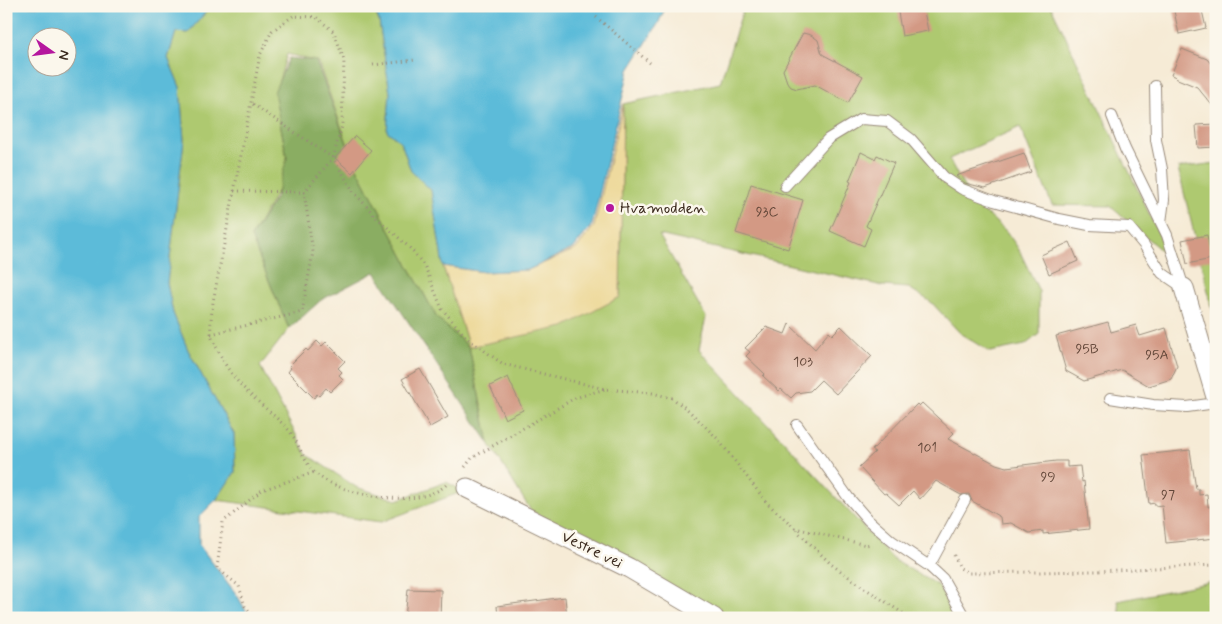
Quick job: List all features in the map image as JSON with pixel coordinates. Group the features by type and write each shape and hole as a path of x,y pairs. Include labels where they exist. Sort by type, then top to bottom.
{"street":[{"path":"1184,288 1216,397"},
{"name":"Vestre vei","path":"464,480 629,568 714,618"}],"lane":[{"path":"1155,86 1156,140 1162,169 1164,200 1160,222"},
{"path":"1112,116 1125,149 1160,222 1184,288"},
{"path":"785,186 828,139 861,118 887,121 911,138 944,177 962,189 994,201 1059,219 1089,225 1128,227 1144,245 1162,273 1184,288"},
{"path":"1110,398 1153,405 1187,407 1216,403"},
{"path":"797,425 848,497 868,520 892,541 929,566 943,579 965,618"},
{"path":"929,566 965,500"}],"path":[{"path":"211,334 302,312 312,252 304,192 334,158 342,126 344,60 334,32 316,17 292,16 272,31 260,56 213,302 211,334 224,365 240,386 286,427 296,438 308,464 328,482 359,493 406,499 433,493 448,482"},
{"path":"596,17 650,63"},
{"path":"373,65 415,60"},
{"path":"251,103 334,158 354,192 376,217 412,250 425,267 442,309 468,339 503,364 605,389 652,393 672,398 688,410 716,438 768,503 831,564 860,586 910,618"},
{"path":"234,191 304,192"},
{"path":"464,480 472,458 575,398 605,389"},
{"path":"255,618 245,606 240,586 217,568 222,522 262,490 315,472"},
{"path":"795,528 866,545 892,541"},
{"path":"938,547 951,552 960,568 969,574 1097,571 1216,565"}],"green space":[{"path":"211,6 373,6 379,21 390,93 387,131 401,142 411,171 431,189 443,266 469,347 437,318 407,263 354,162 318,62 287,54 275,94 289,171 251,237 289,329 260,366 306,454 356,487 397,500 446,482 464,491 381,522 216,500 235,472 234,434 188,350 173,313 167,283 184,140 180,87 168,58 176,32 188,33"},
{"path":"744,6 1051,6 1170,258 1110,206 1052,205 1020,127 949,159 971,200 1006,231 1018,248 1039,291 1039,334 1025,345 990,352 961,334 931,302 909,288 883,286 659,235 706,317 699,350 894,560 939,586 955,618 732,618 531,511 489,443 469,347 503,339 620,297 623,104 720,83"},
{"path":"289,58 316,61 354,162 407,263 437,318 469,347 489,443 375,272 321,300 289,329 251,237 276,197 287,158 274,92"},
{"path":"1216,163 1216,324 1178,168"},
{"path":"1216,581 1216,618 1121,618 1118,601"}],"sand":[{"name":"Hvamodden","path":"623,104 620,297 564,327 469,347 443,266 484,272 528,270 576,249 594,226"}],"water":[{"path":"6,6 211,6 188,33 176,32 168,58 180,87 184,140 167,283 173,313 188,350 234,434 235,472 216,500 199,517 199,545 237,595 250,618 6,618"},
{"path":"373,6 666,6 658,24 629,70 592,225 574,248 528,270 484,272 443,266 431,190 411,171 401,142 387,131 390,93 379,21"}],"building":[{"path":"897,6 923,6 928,31 902,36"},
{"path":"1201,6 1206,28 1179,34 1174,11"},
{"path":"803,33 811,35 818,40 822,54 863,76 848,103 815,85 797,89 791,87 787,82 783,70"},
{"path":"1182,49 1207,59 1216,70 1216,110 1197,87 1171,75"},
{"path":"1216,124 1216,147 1198,148 1196,125"},
{"path":"355,136 371,150 352,173 335,158"},
{"path":"861,152 875,159 877,155 894,163 866,226 871,229 864,246 830,231 851,182 849,181"},
{"path":"1024,153 1031,172 985,188 965,183 956,176"},
{"path":"751,184 803,200 788,249 736,233"},
{"path":"1207,235 1212,259 1187,264 1182,240"},
{"path":"1070,242 1078,261 1049,274 1041,255"},
{"path":"1108,322 1111,332 1136,325 1140,336 1166,328 1177,366 1171,379 1149,386 1122,370 1084,381 1066,371 1056,336"},
{"path":"789,324 815,349 829,332 832,335 841,326 872,356 836,394 821,380 810,391 796,393 791,398 781,389 779,391 763,376 765,374 746,356 750,352 745,348 766,327 785,334"},
{"path":"317,341 322,346 326,342 345,361 338,368 342,372 339,375 343,379 330,392 326,388 319,396 317,394 314,398 288,372 291,368 289,366"},
{"path":"420,369 448,417 430,427 402,379"},
{"path":"508,377 523,410 505,419 490,386"},
{"path":"922,403 954,433 948,439 996,464 1006,467 1067,461 1067,467 1080,466 1082,482 1084,481 1089,529 1043,534 1043,531 1029,533 1011,523 1001,524 1000,517 972,501 969,494 961,495 936,481 920,499 913,491 899,505 886,493 884,494 859,467 875,452 872,450 917,404 919,406"},
{"path":"1190,450 1196,489 1199,489 1199,495 1207,494 1208,507 1216,506 1216,538 1166,543 1162,505 1155,506 1155,503 1149,504 1143,455"},
{"path":"408,589 441,590 440,618 405,618"},
{"path":"565,597 567,618 498,618 497,606"}],"place":[{"name":"Hvamodden","path":"610,208"}]}
